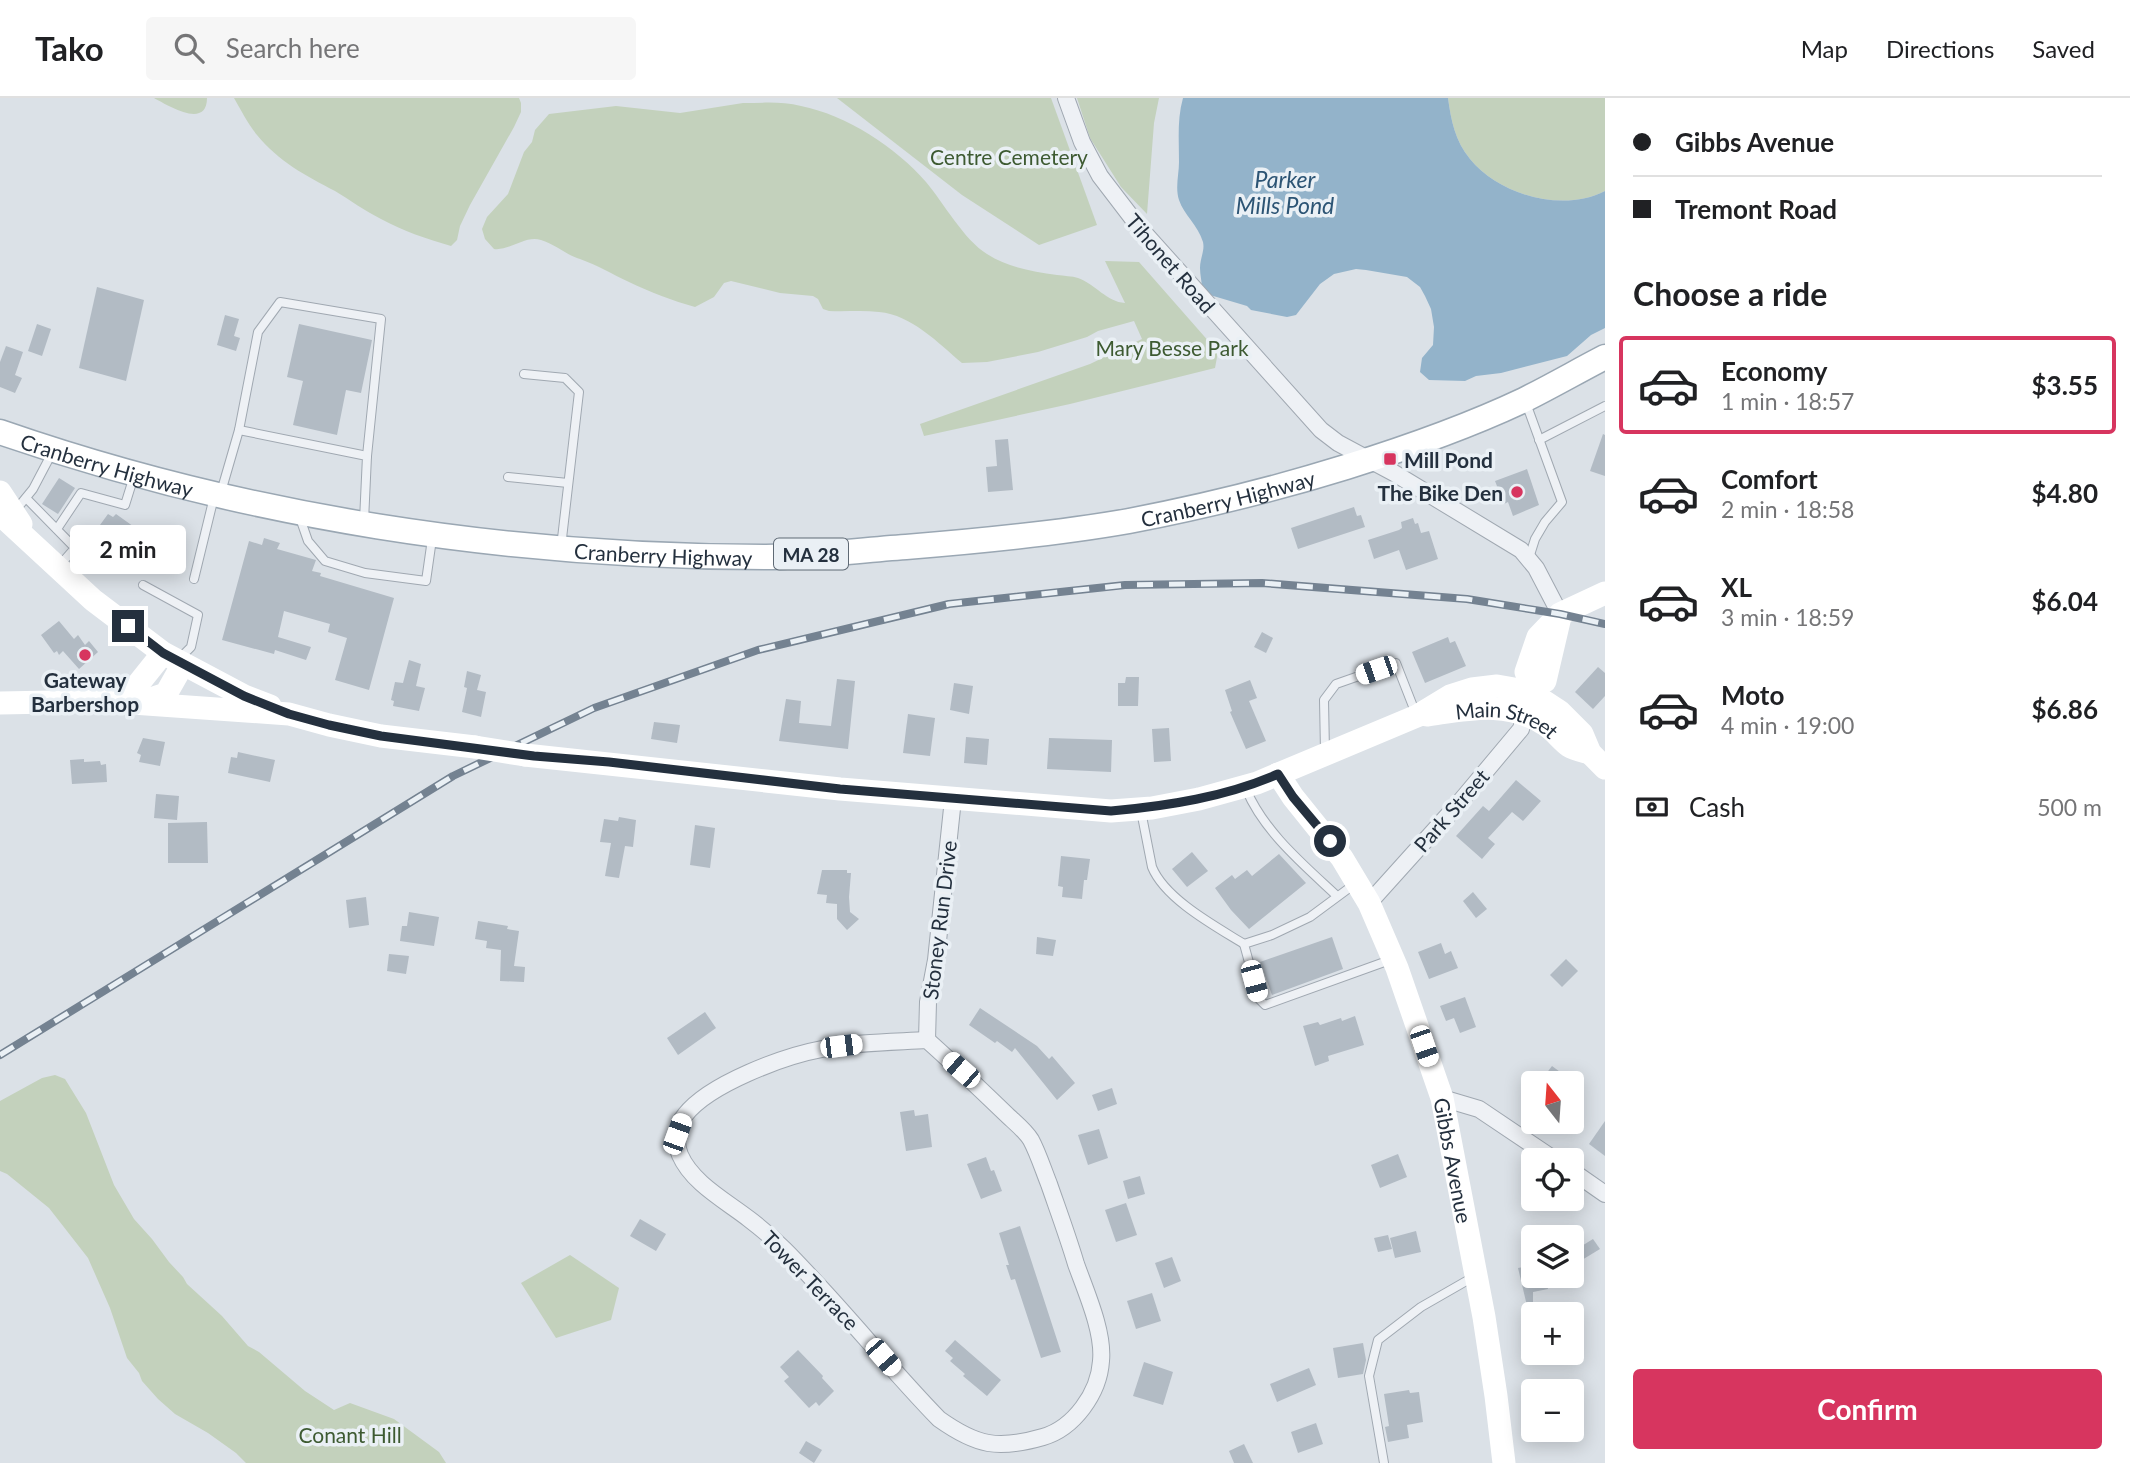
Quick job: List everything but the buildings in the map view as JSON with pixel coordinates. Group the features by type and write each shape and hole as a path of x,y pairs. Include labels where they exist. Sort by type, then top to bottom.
{"main road":[{"name":"Cranberry Highway","path":"0,432 175,486 364,525 561,550 769,557 998,539 1086,528 1174,512 1370,460 1441,435 1604,361"},
{"path":"0,492 49,560 93,600 174,659 244,696 289,714"},
{"path":"1529,697 1526,672 1538,637 1560,614 1605,593"},
{"name":"Main Street","path":"104,701 135,688 174,659"},
{"name":"Main Street","path":"139,702 166,694 174,659"},
{"name":"Main Street","path":"0,703 139,702 289,714 381,736 525,755 840,789 1111,811 1199,799 1278,774 1417,716 1504,708 1529,697 1547,726 1571,748 1597,761"},
{"name":"Gibbs Avenue","path":"1278,774 1342,858 1369,903 1393,959 1442,1098 1496,1396 1498,1461"}],"street":[{"name":"Tihonet Road","path":"1066,98 1082,142 1100,176 1139,227 1321,430 1338,443 1512,543 1529,558 1560,614"},
{"name":"Park Street","path":"1369,903 1521,729 1529,697"},
{"name":"Stoney Run Drive","path":"927,1040 928,1002 936,960 953,799"},
{"name":"Tower Terrace","path":"927,1040 1030,1138 1065,1229 1100,1345 1101,1362 1094,1388 1084,1407 1069,1423 1049,1435 1023,1443 998,1445 974,1441 939,1419 775,1239 705,1186 690,1171 679,1153 677,1134 683,1116 707,1097 755,1070 819,1049 927,1040"},
{"path":"1442,1098 1479,1109 1537,1148"},
{"path":"1584,1179 1605,1194"}],"lane":[{"path":"194,579 217,495 239,430 258,331 280,302 381,319 367,456 364,525"},
{"path":"524,374 565,378 579,392 561,550"},
{"path":"1525,399 1562,496 1562,502 1545,522 1535,540 1529,558"},
{"path":"1539,440 1605,406"},
{"path":"239,430 367,456"},
{"path":"49,560 75,548 57,529 13,508 33,489 54,449"},
{"path":"57,529 81,493 125,505 135,474"},
{"path":"508,477 568,484"},
{"path":"299,512 308,541 325,561 365,573 426,581 433,534"},
{"path":"143,585 198,615 191,647 174,659"},
{"path":"1325,754 1324,700 1336,684 1396,663 1417,716"},
{"path":"1245,786 1261,816 1337,896"},
{"path":"1141,809 1155,875 1187,908 1244,944 1259,999 1265,1005 1393,959"},
{"path":"1244,944 1272,935 1310,917 1357,882"},
{"path":"1384,1463 1369,1376 1378,1340 1421,1307 1476,1275"}],"green space":[{"path":"154,98 207,98 201,112 194,114 176,110"},
{"path":"234,98 519,98 521,112 470,205 457,240 451,246 415,234 369,213 293,167 274,153 257,135"},
{"name":"Centre Cemetery","path":"837,98 1051,98 1097,225 1039,245 962,195"},
{"path":"1077,98 1159,98 1154,123 1147,214 1121,187 1090,138"},
{"path":"1448,98 1605,98 1605,191 1570,200 1551,200 1514,191 1497,182 1482,172 1461,145 1452,122"},
{"name":"Mary Besse Park","path":"743,103 779,103 818,110 869,134 914,169 978,248 1004,263 1078,278 1112,300 1125,303 1105,261 1139,262 1218,352 1215,368 924,436 920,424 1090,364 1142,339 1134,321 1038,352 987,362 962,363 924,331 891,314 873,311 829,311 823,309 818,299 813,296 780,293 731,281 724,283 714,297 695,307 645,289 541,240 529,240 494,249 485,239 482,229 487,217 508,194 535,130 549,114 616,106 680,113"},
{"name":"Conant Hill","path":"55,1075 65,1079 86,1113 114,1185 134,1219 187,1284 222,1316 248,1346 334,1410 350,1403 394,1419 439,1452 446,1463 246,1463 236,1453 175,1414 158,1399 127,1358 110,1308 88,1258 49,1208 0,1171 0,1101 42,1078"},
{"path":"570,1255 619,1288 611,1320 556,1338 521,1283"}],"water":[{"name":"Parker Mills Pond","path":"1183,98 1448,98 1452,122 1461,145 1482,172 1497,182 1514,191 1551,200 1588,197 1605,191 1605,328 1591,335 1567,356 1501,373 1476,376 1465,381 1429,380 1420,372 1422,358 1433,345 1431,309 1420,287 1407,277 1356,269 1334,274 1320,284 1296,315 1287,317 1251,310 1247,306 1210,295 1202,289 1200,268 1203,242 1178,195 1179,122"}],"railway":[{"path":"0,1055 453,776 594,708 758,650 949,604 1125,585 1262,583 1467,599 1605,624"}],"place":[{"name":"Mill Pond","path":"1390,459"},
{"name":"The Bike Den","path":"1517,492"},
{"name":"Gateway Barbershop","path":"85,655"}],"route":[{"path":"128,626 163,653 244,696 289,714 381,736 534,756 840,789 1111,811 1152,808 1199,799 1257,783 1278,774 1293,797 1330,841"}]}
